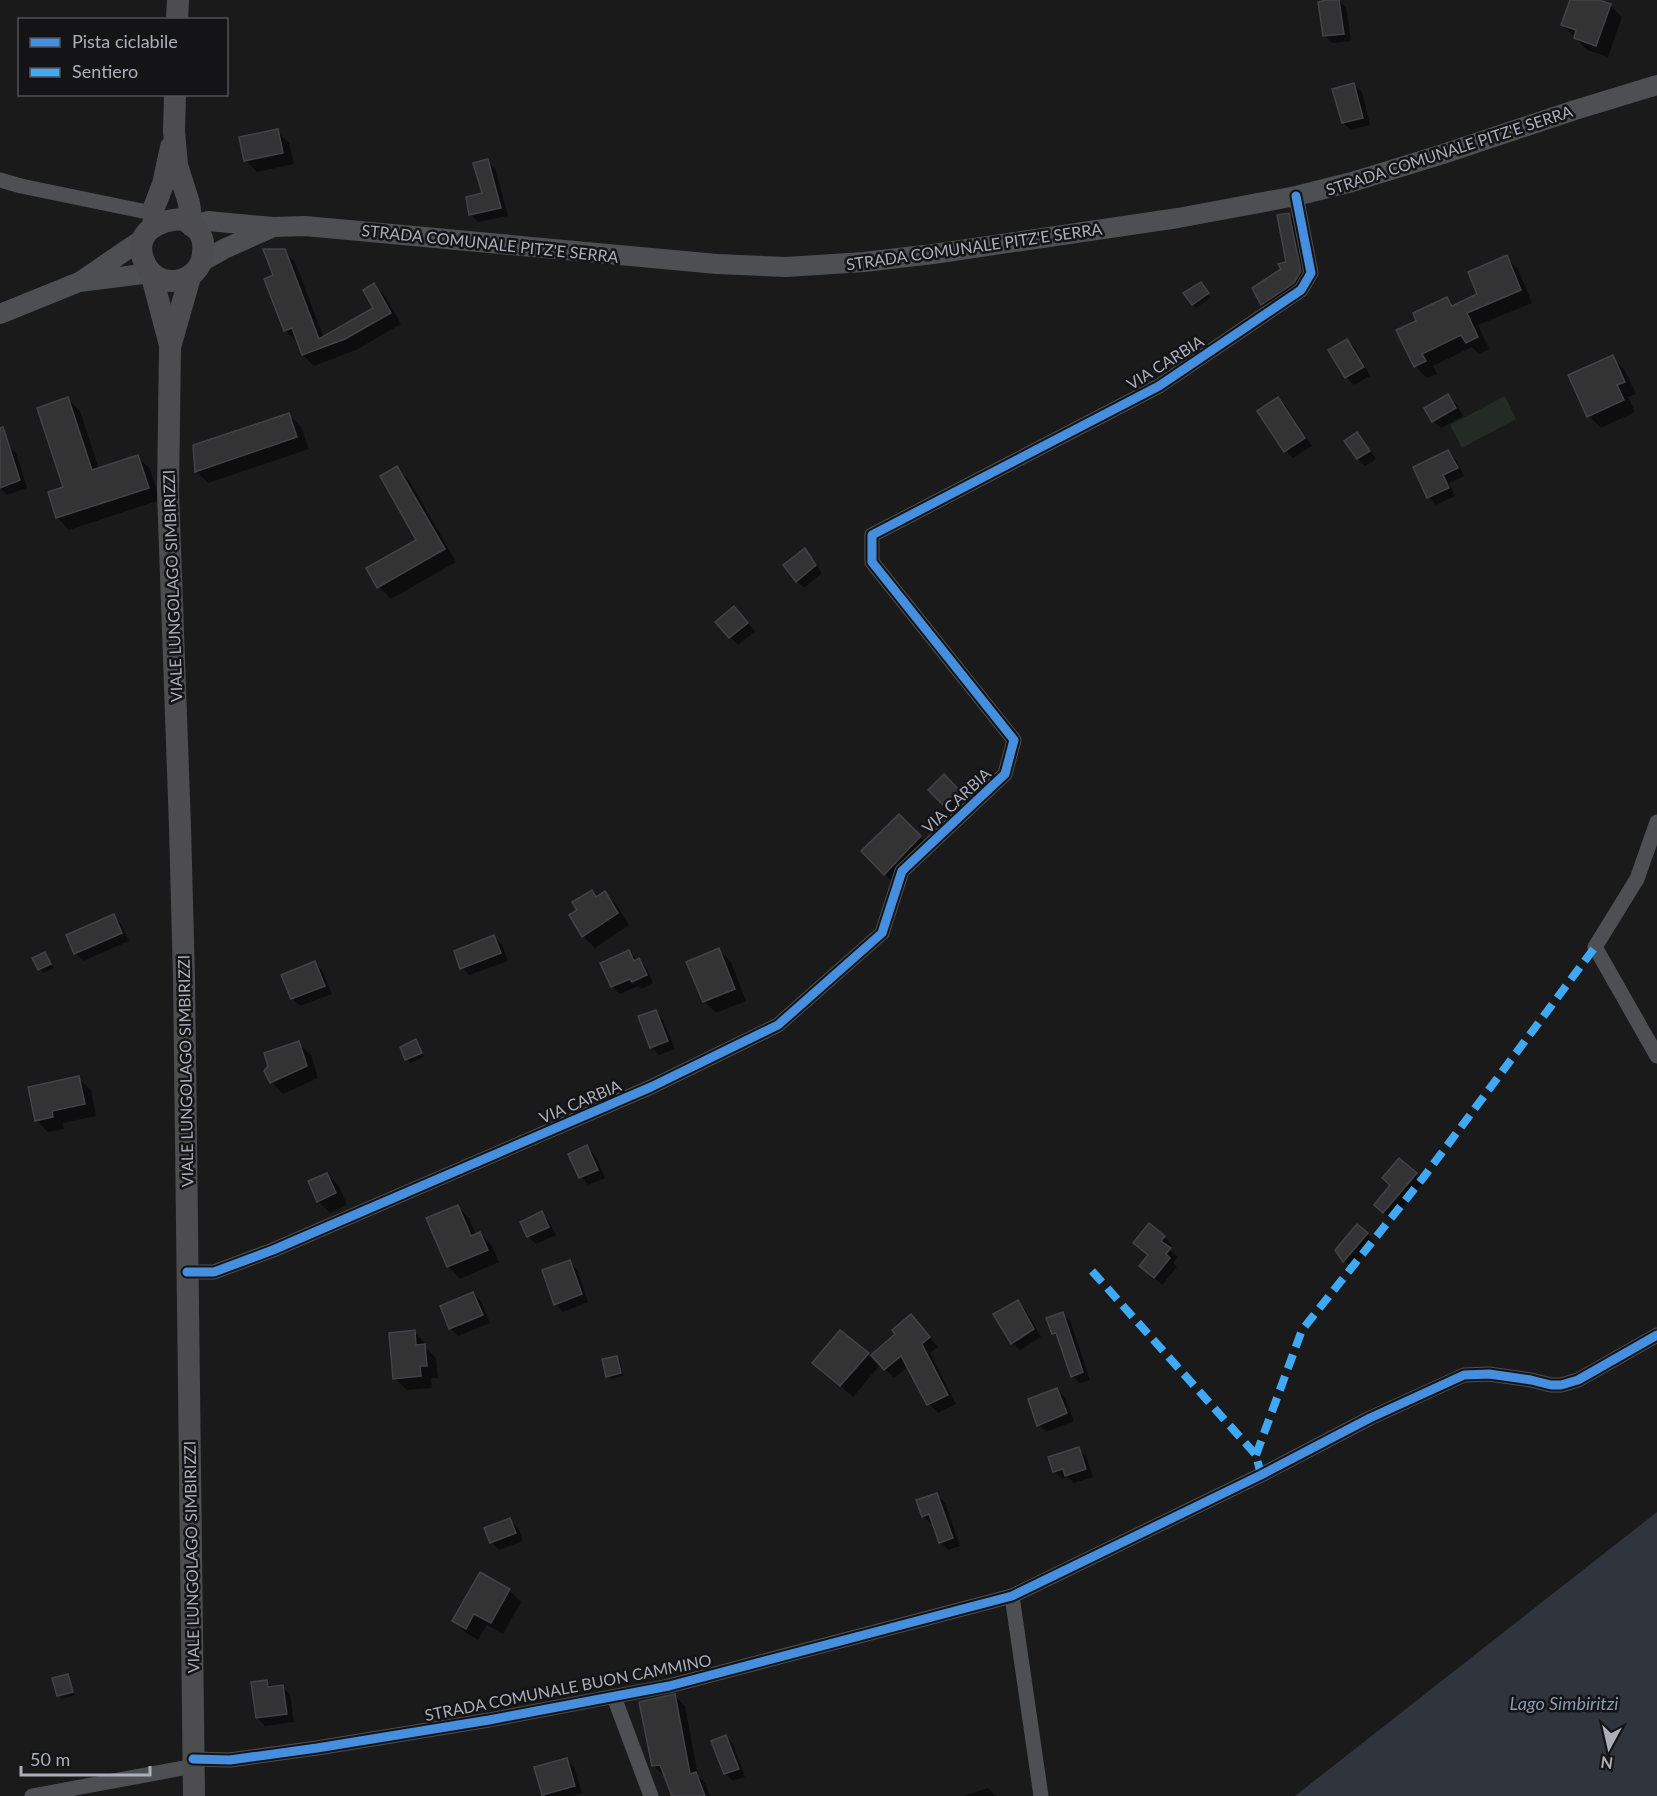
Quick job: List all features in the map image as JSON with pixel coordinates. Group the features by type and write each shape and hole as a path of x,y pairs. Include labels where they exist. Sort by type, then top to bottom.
{"main road":[{"path":"177,18 178,0"},
{"path":"175,96 174,131 177,165 189,204 192,226"},
{"path":"148,227 170,220 183,219 192,226 199,232 204,245 197,268 181,281 170,282 151,273 142,257 141,247 163,184 174,131"},
{"name":"VIALE LUNGOLAGO SIMBIRIZZI","path":"170,347 197,268"},
{"name":"VIALE LUNGOLAGO SIMBIRIZZI","path":"151,273 170,347 168,492 180,827 194,1796"}],"street":[{"name":"STRADA COMUNALE PITZ'E SERRA","path":"192,226 208,221 273,227 305,226 752,267 864,262 1178,218 1296,196 1352,182 1657,85"},
{"path":"0,180 148,227"},
{"name":"VIA CARBIA","path":"187,1272 214,1272 273,1250 651,1087 778,1025 882,933 902,871 1005,774 1014,740 872,562 872,536 1159,386 1301,290 1311,273 1296,196"},
{"path":"79,282 148,227"},
{"name":"STRADA COMUNALE PITZ'E SERRA","path":"197,268 224,249 273,227"},
{"path":"0,314 79,282 151,273"},
{"path":"1657,822 1637,879 1595,948 1657,1056"},
{"name":"STRADA COMUNALE BUON CAMMINO","path":"32,1796 194,1763 317,1748 489,1720 679,1683 1012,1596 1370,1418 1464,1375 1489,1374 1562,1385 1578,1380 1657,1335"},
{"path":"1012,1596 1041,1796"},
{"path":"614,1696 651,1796"}],"shaded area":[{"path":"1505,396 1516,419 1462,448 1450,425"}],"water":[{"name":"Lago Simbiritzi","path":"1657,1512 1657,1796 1295,1796"}],"building":[{"path":"1339,0 1344,34 1323,36 1318,2"},
{"path":"1570,0 1599,0 1611,4 1596,46 1574,38 1576,30 1561,25"},
{"path":"1354,83 1363,118 1342,123 1332,89"},
{"path":"278,129 283,153 244,161 239,137"},
{"path":"488,159 501,208 469,215 466,197 482,193 473,163"},
{"path":"1289,213 1301,271 1294,283 1261,305 1252,288 1281,269 1278,264 1286,262 1277,215"},
{"path":"263,249 285,249 319,339 373,308 363,290 374,283 391,313 345,339 302,355 292,328 284,331 264,279 273,275"},
{"path":"1507,255 1521,290 1467,313 1478,337 1466,343 1461,335 1422,354 1426,361 1414,367 1396,330 1416,321 1413,313 1447,297 1452,306 1477,294 1468,272"},
{"path":"1201,282 1209,293 1192,305 1183,293"},
{"path":"1347,339 1364,367 1345,378 1328,350"},
{"path":"1613,355 1625,382 1617,385 1624,400 1587,417 1568,375"},
{"path":"1448,394 1456,408 1432,422 1424,408"},
{"path":"68,397 92,470 138,455 149,488 56,518 48,492 63,487 37,408"},
{"path":"1278,397 1305,438 1284,452 1257,411"},
{"path":"289,413 297,437 195,472 193,445"},
{"path":"3,427 20,480 0,488 0,428"},
{"path":"1357,432 1370,451 1357,459 1344,441"},
{"path":"1448,450 1458,468 1443,475 1449,488 1427,498 1413,467"},
{"path":"397,466 445,549 377,588 366,568 416,540 380,476"},
{"path":"805,548 816,565 796,582 783,565"},
{"path":"734,606 748,623 729,638 715,622"},
{"path":"944,774 961,792 946,808 928,790"},
{"path":"899,814 921,836 884,875 861,851"},
{"path":"592,890 596,897 605,891 618,913 582,937 569,915 577,910 572,902"},
{"path":"114,914 122,933 74,954 66,935"},
{"path":"494,935 501,953 460,969 454,951"},
{"path":"719,948 735,989 703,1002 686,962"},
{"path":"629,950 634,961 639,958 647,975 632,982 630,979 611,987 600,963"},
{"path":"45,952 51,964 38,970 32,958"},
{"path":"315,961 325,986 291,999 281,975"},
{"path":"656,1010 668,1041 650,1048 638,1016"},
{"path":"416,1039 422,1053 405,1060 400,1047"},
{"path":"299,1041 307,1066 270,1083 264,1071 268,1066 264,1053"},
{"path":"79,1076 85,1104 52,1111 53,1117 35,1121 28,1087"},
{"path":"587,1145 598,1170 579,1178 568,1154"},
{"path":"1399,1158 1417,1173 1383,1213 1374,1205 1390,1185 1382,1178"},
{"path":"327,1173 336,1193 317,1202 308,1181"},
{"path":"458,1205 471,1236 480,1232 488,1250 447,1267 426,1218"},
{"path":"542,1211 549,1227 527,1237 520,1222"},
{"path":"1149,1223 1165,1236 1161,1241 1171,1248 1166,1254 1170,1258 1154,1278 1139,1266 1148,1255 1133,1243"},
{"path":"1357,1224 1368,1233 1343,1262 1335,1250"},
{"path":"570,1260 582,1294 554,1305 542,1270"},
{"path":"473,1292 483,1315 449,1329 440,1306"},
{"path":"1018,1300 1034,1329 1011,1344 993,1314"},
{"path":"1063,1312 1083,1372 1071,1377 1056,1333 1052,1334 1046,1318"},
{"path":"911,1314 930,1337 922,1344 948,1395 927,1405 901,1356 884,1370 871,1355 895,1334 892,1330"},
{"path":"415,1330 416,1345 425,1344 427,1366 420,1366 421,1376 393,1379 389,1333"},
{"path":"840,1330 869,1353 840,1386 812,1363"},
{"path":"617,1356 621,1373 606,1377 602,1359"},
{"path":"1057,1388 1067,1413 1037,1426 1028,1399"},
{"path":"1079,1447 1086,1469 1065,1476 1063,1469 1053,1472 1048,1457"},
{"path":"937,1493 953,1538 939,1543 929,1514 922,1517 916,1500"},
{"path":"510,1518 516,1533 490,1543 484,1528"},
{"path":"480,1572 510,1589 491,1623 474,1614 466,1629 452,1621"},
{"path":"68,1674 73,1692 57,1696 52,1678"},
{"path":"267,1680 268,1687 283,1685 287,1714 256,1718 251,1682"},
{"path":"675,1694 690,1774 696,1772 705,1796 672,1796 660,1765 652,1766 639,1702"},
{"path":"726,1735 739,1769 724,1774 711,1741"},
{"path":"567,1758 575,1786 542,1795 534,1767"}],"marked path":[{"path":"1256,1455 1302,1330 1423,1178 1595,947"},
{"path":"1092,1271 1256,1455 1261,1475"}],"cycle path":[{"path":"187,1272 214,1272 273,1250 651,1087 778,1025 882,933 902,871 1005,774 1014,740 872,562 872,535 1159,386 1301,290 1311,273 1296,196"},
{"path":"193,1759 230,1760 317,1748 489,1720 669,1686 1012,1596 1261,1475 1370,1418 1464,1375 1489,1374 1561,1385 1578,1380 1657,1335"}]}
